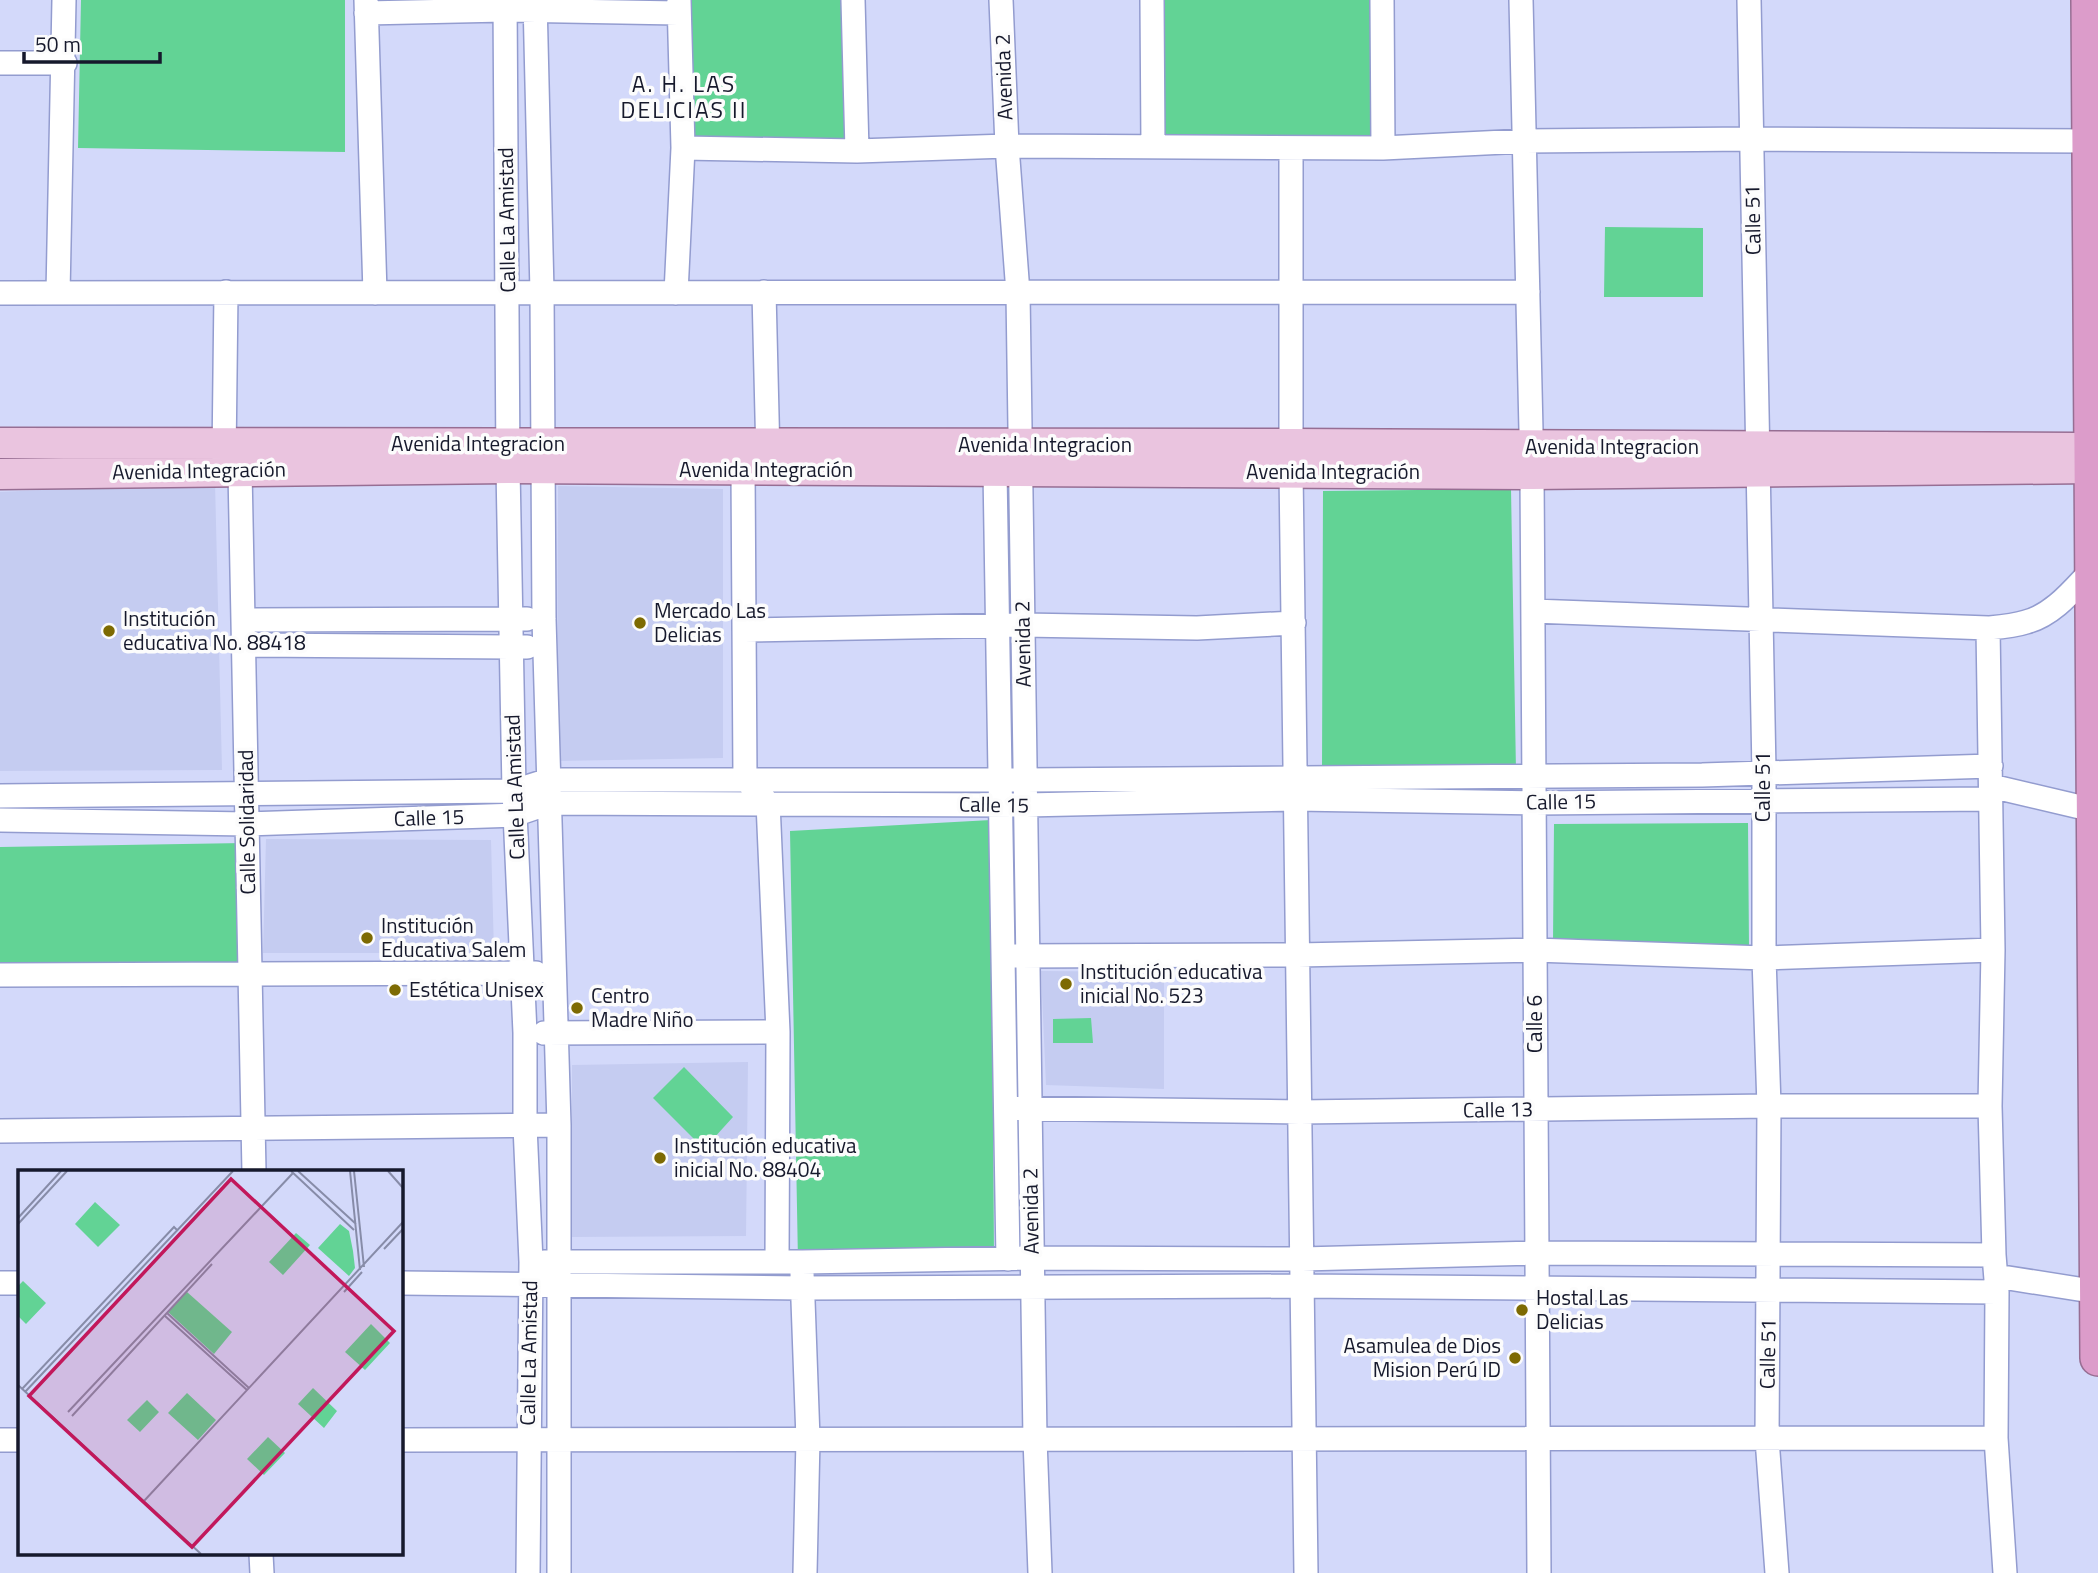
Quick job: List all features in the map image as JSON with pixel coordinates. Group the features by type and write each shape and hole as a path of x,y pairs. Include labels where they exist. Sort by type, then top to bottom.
{"highway":[{"path":"2089,0 2098,1358"}],"main road":[{"path":"0,443 230,462"},
{"name":"Avenida Integración","path":"0,474 230,462 508,456 760,462 1012,463 1291,458 2093,461"}],"street":[{"path":"58,293 65,63 64,0"},
{"path":"853,0 857,151"},
{"name":"Avenida 2","path":"1001,0 1007,146 1018,293 1012,463 998,626 1008,1259"},
{"path":"1152,0 1153,147"},
{"path":"1382,0 1383,149"},
{"name":"Calle 6","path":"1521,0 1532,460 1539,1573"},
{"name":"Calle 51","path":"1749,0 1764,771 1764,958 1769,1106 1767,1438 1777,1573"},
{"name":"Calle La Amistad","path":"505,5 514,815 523,973 530,1273 528,1573"},
{"path":"375,292 366,7 535,5 678,6 683,148 676,293"},
{"name":"Calle La Amistad","path":"535,5 542,292 544,619 559,1125 559,1573"},
{"path":"0,63 65,63"},
{"path":"683,148 857,151 1007,146 1383,149 1525,141 2089,141"},
{"path":"1291,148 1291,458 1306,1573"},
{"name":"Calle Solidaridad","path":"226,292 230,462 243,620 254,1170"},
{"path":"764,292 760,462 744,630 746,779 768,803 778,1032 777,1261"},
{"path":"0,293 1528,292"},
{"name":"Avenida 2","path":"1012,463 1023,625 1032,1288 1040,1573"},
{"path":"1533,611 1988,628 2027,622 2041,616 2067,596 2091,571"},
{"path":"243,620 544,619"},
{"path":"744,630 1023,625 1197,628 1293,623"},
{"path":"1988,628 1993,950 1990,1106 1996,1274 1996,1438 2005,1573"},
{"path":"243,645 545,647"},
{"path":"0,796 549,792 746,779 1025,780 1296,788 1534,775 1702,775 1764,771 1991,784 2093,810"},
{"name":"Calle 15","path":"0,820 247,824 514,815 549,792 768,803 1026,805 1296,788 1534,803 1763,800 1991,784"},
{"path":"1003,956 1298,956 1535,950 1764,958 1993,950"},
{"path":"0,975 553,972"},
{"path":"525,1033 778,1032"},
{"name":"Calle 13","path":"1006,1108 1300,1112 1990,1106"},
{"path":"0,1131 559,1125"},
{"path":"402,1283 530,1273 777,1261 1302,1259 1537,1253 1767,1254 1996,1274 2097,1292"},
{"path":"802,1262 808,1439 805,1573"},
{"path":"560,1273 801,1288 1302,1286 1769,1290 1996,1274"},
{"path":"0,1283 18,1283"},
{"path":"402,1440 1996,1438"},
{"path":"0,1440 18,1440"}],"shaded area":[{"name":"Institución educativa No. 88418","path":"215,482 222,770 0,771 0,492"},
{"name":"Mercado Las Delicias","path":"558,486 723,489 723,758 557,761"},
{"path":"266,839 491,840 494,953 263,953"},
{"path":"1041,971 1164,972 1164,1089 1046,1085"},
{"path":"748,1062 746,1236 572,1237 572,1065"}],"green space":[{"path":"81,0 345,0 345,152 78,148"},
{"path":"692,0 843,0 846,142 692,141"},
{"path":"1161,0 1375,0 1375,142 1159,141"},
{"path":"1605,227 1703,228 1703,297 1604,297"},
{"path":"1511,489 1516,771 1322,770 1323,491"},
{"path":"991,820 994,1256 798,1261 790,831"},
{"path":"1748,823 1749,948 1553,942 1554,824"},
{"path":"244,843 246,975 0,975 0,847"},
{"path":"1091,1018 1093,1043 1053,1043 1053,1019"},
{"path":"684,1067 733,1117 704,1149 653,1098"}],"place":[{"name":"Mercado Las Delicias","path":"640,623"},
{"name":"Institución educativa No. 88418","path":"109,631"},
{"name":"Institución Educativa Salem","path":"367,938"},
{"name":"Institución educativa inicial No. 523","path":"1066,984"},
{"name":"Estética Unisex","path":"395,990"},
{"name":"Centro Madre Niño","path":"577,1008"},
{"name":"Institución educativa inicial No. 88404","path":"660,1158"},
{"name":"Hostal Las Delicias","path":"1522,1310"},
{"name":"Asamulea de Dios Mision Perú ID","path":"1515,1358"}],"district":[{"name":"A. H. LAS DELICIAS II","path":"684,97"}]}
